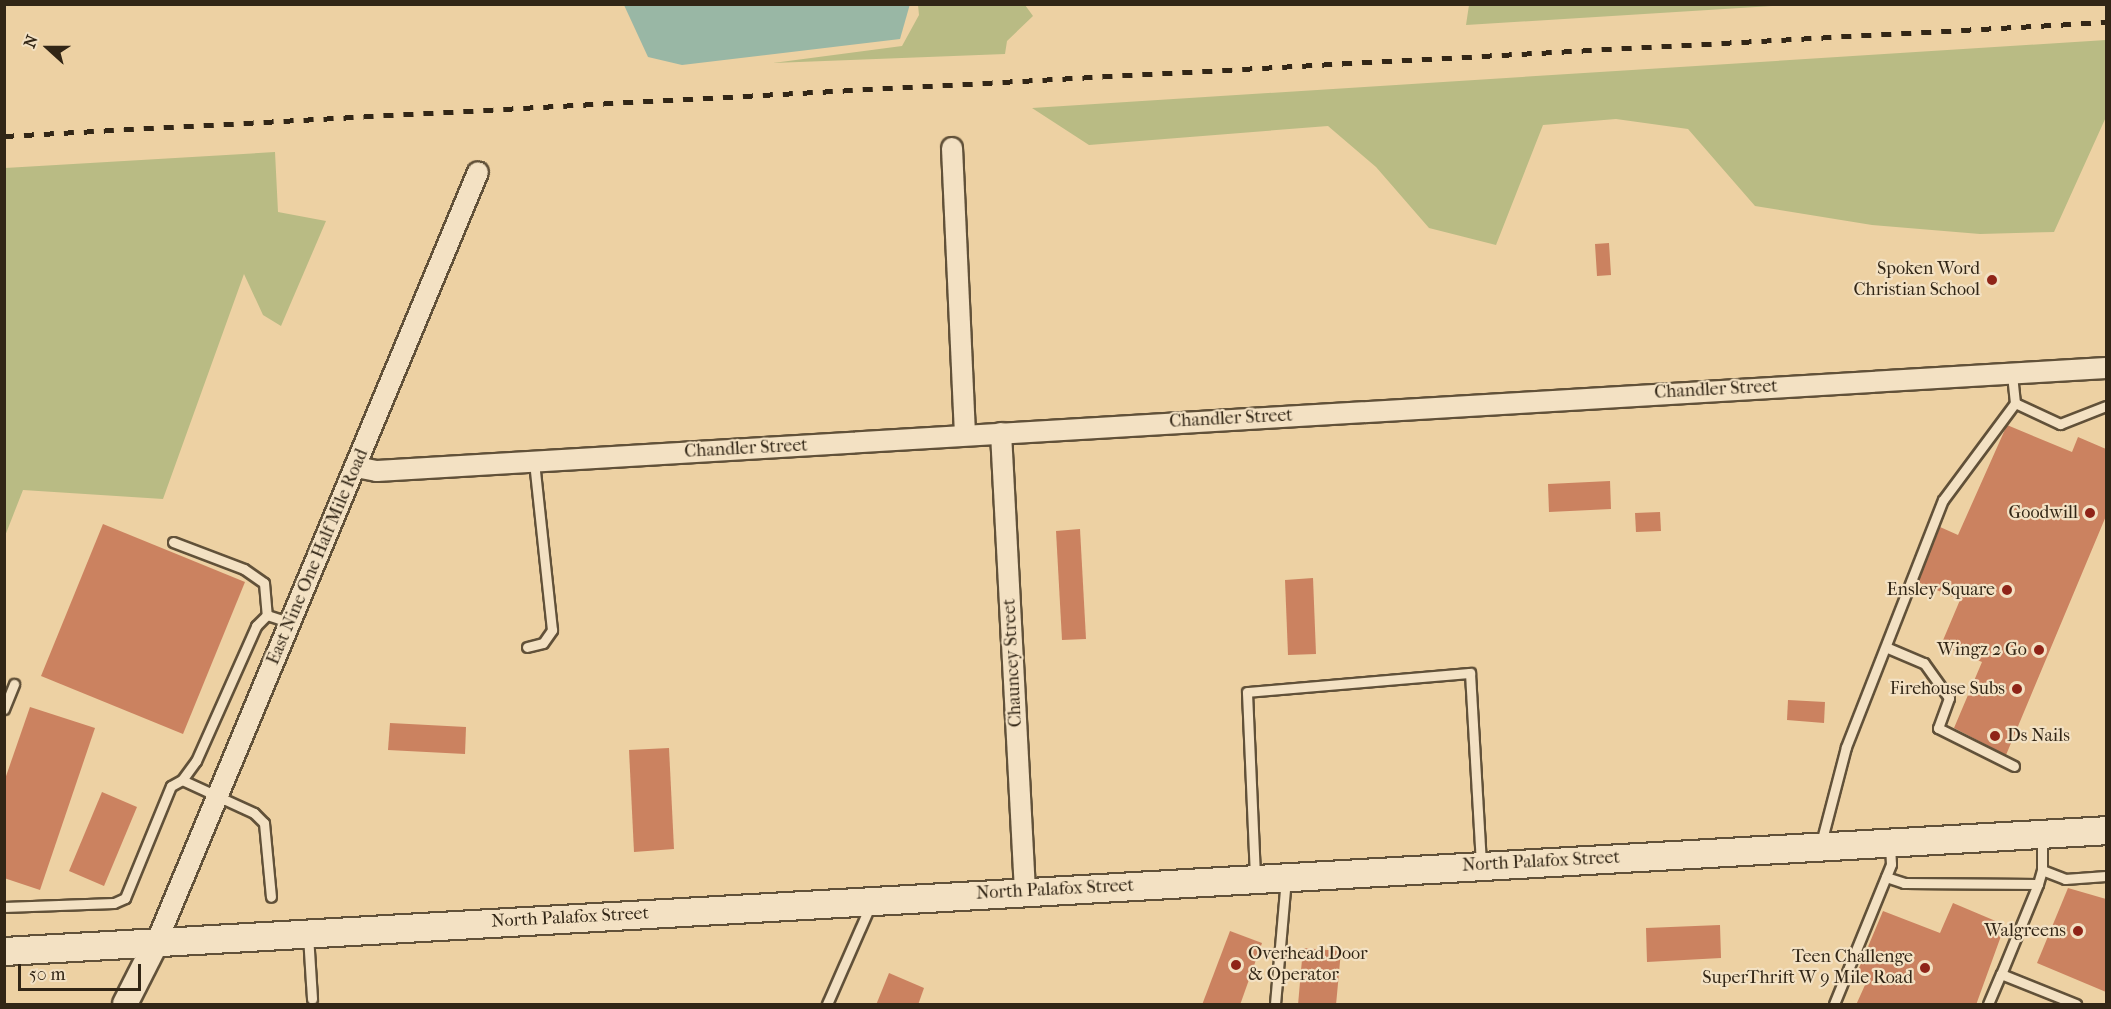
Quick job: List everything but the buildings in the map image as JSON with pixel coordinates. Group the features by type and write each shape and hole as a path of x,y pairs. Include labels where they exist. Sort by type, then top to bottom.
{"main road":[{"name":"North Palafox Street","path":"4,951 2106,830"}],"street":[{"path":"952,148 965,435"},
{"name":"East Nine One Half Mile Road","path":"157,941 478,172"},
{"name":"Chandler Street","path":"356,467 377,471 2106,368"},
{"name":"Chauncey Street","path":"1002,433 1026,892"},
{"path":"125,1005 157,941"}],"lane":[{"path":"1821,846 1846,747 1888,648 1943,500 2015,403 2012,373"},
{"path":"2015,403 2060,423 2106,406"},
{"path":"527,647 543,643 552,630 534,461"},
{"path":"4,907 114,903 126,898 171,786 182,780 196,760 256,627 267,615 264,583 244,569 173,542"},
{"path":"267,615 291,623"},
{"path":"1888,648 1924,663 1949,698 1938,728 2014,766"},
{"path":"1255,879 1247,692 1470,673 1482,866"},
{"path":"4,709 14,684"},
{"path":"182,780 254,813 264,823 270,897"},
{"path":"1988,1005 2038,884 2042,870 2042,834"},
{"path":"1834,1005 1886,877 1890,842"},
{"path":"2042,870 2065,879 2106,876"},
{"path":"1275,1005 1287,877"},
{"path":"1886,877 1904,884 2038,884"},
{"path":"827,1005 871,901"},
{"path":"308,933 312,999"},
{"path":"2001,975 2076,1005"}],"green space":[{"path":"1469,4 1789,5 1466,25"},
{"path":"918,5 1025,5 1033,16 1007,41 1005,54 773,63 902,46 919,15"},
{"path":"2106,40 2106,117 2054,232 1980,234 1872,225 1755,206 1688,129 1616,119 1543,125 1496,245 1429,228 1376,167 1328,126 1089,145 1032,108"},
{"path":"275,152 278,212 326,221 281,326 263,315 244,274 163,499 23,490 5,536 5,168"}],"shaded area":[{"path":"910,4 900,39 682,65 648,57 624,5"}],"railway":[{"path":"4,136 2106,22"}],"place":[{"name":"Spoken Word Christian School","path":"1992,280"},
{"name":"Goodwill","path":"2090,513"},
{"name":"Ensley Square","path":"2007,590"},
{"name":"Wingz 2 Go","path":"2039,650"},
{"name":"Firehouse Subs","path":"2017,689"},
{"name":"Ds Nails","path":"1995,736"},
{"name":"Walgreens","path":"2078,931"},
{"name":"Overhead Door & Operator","path":"1236,965"},
{"name":"Teen Challenge SuperThrift W 9 Mile Road","path":"1925,968"}]}
